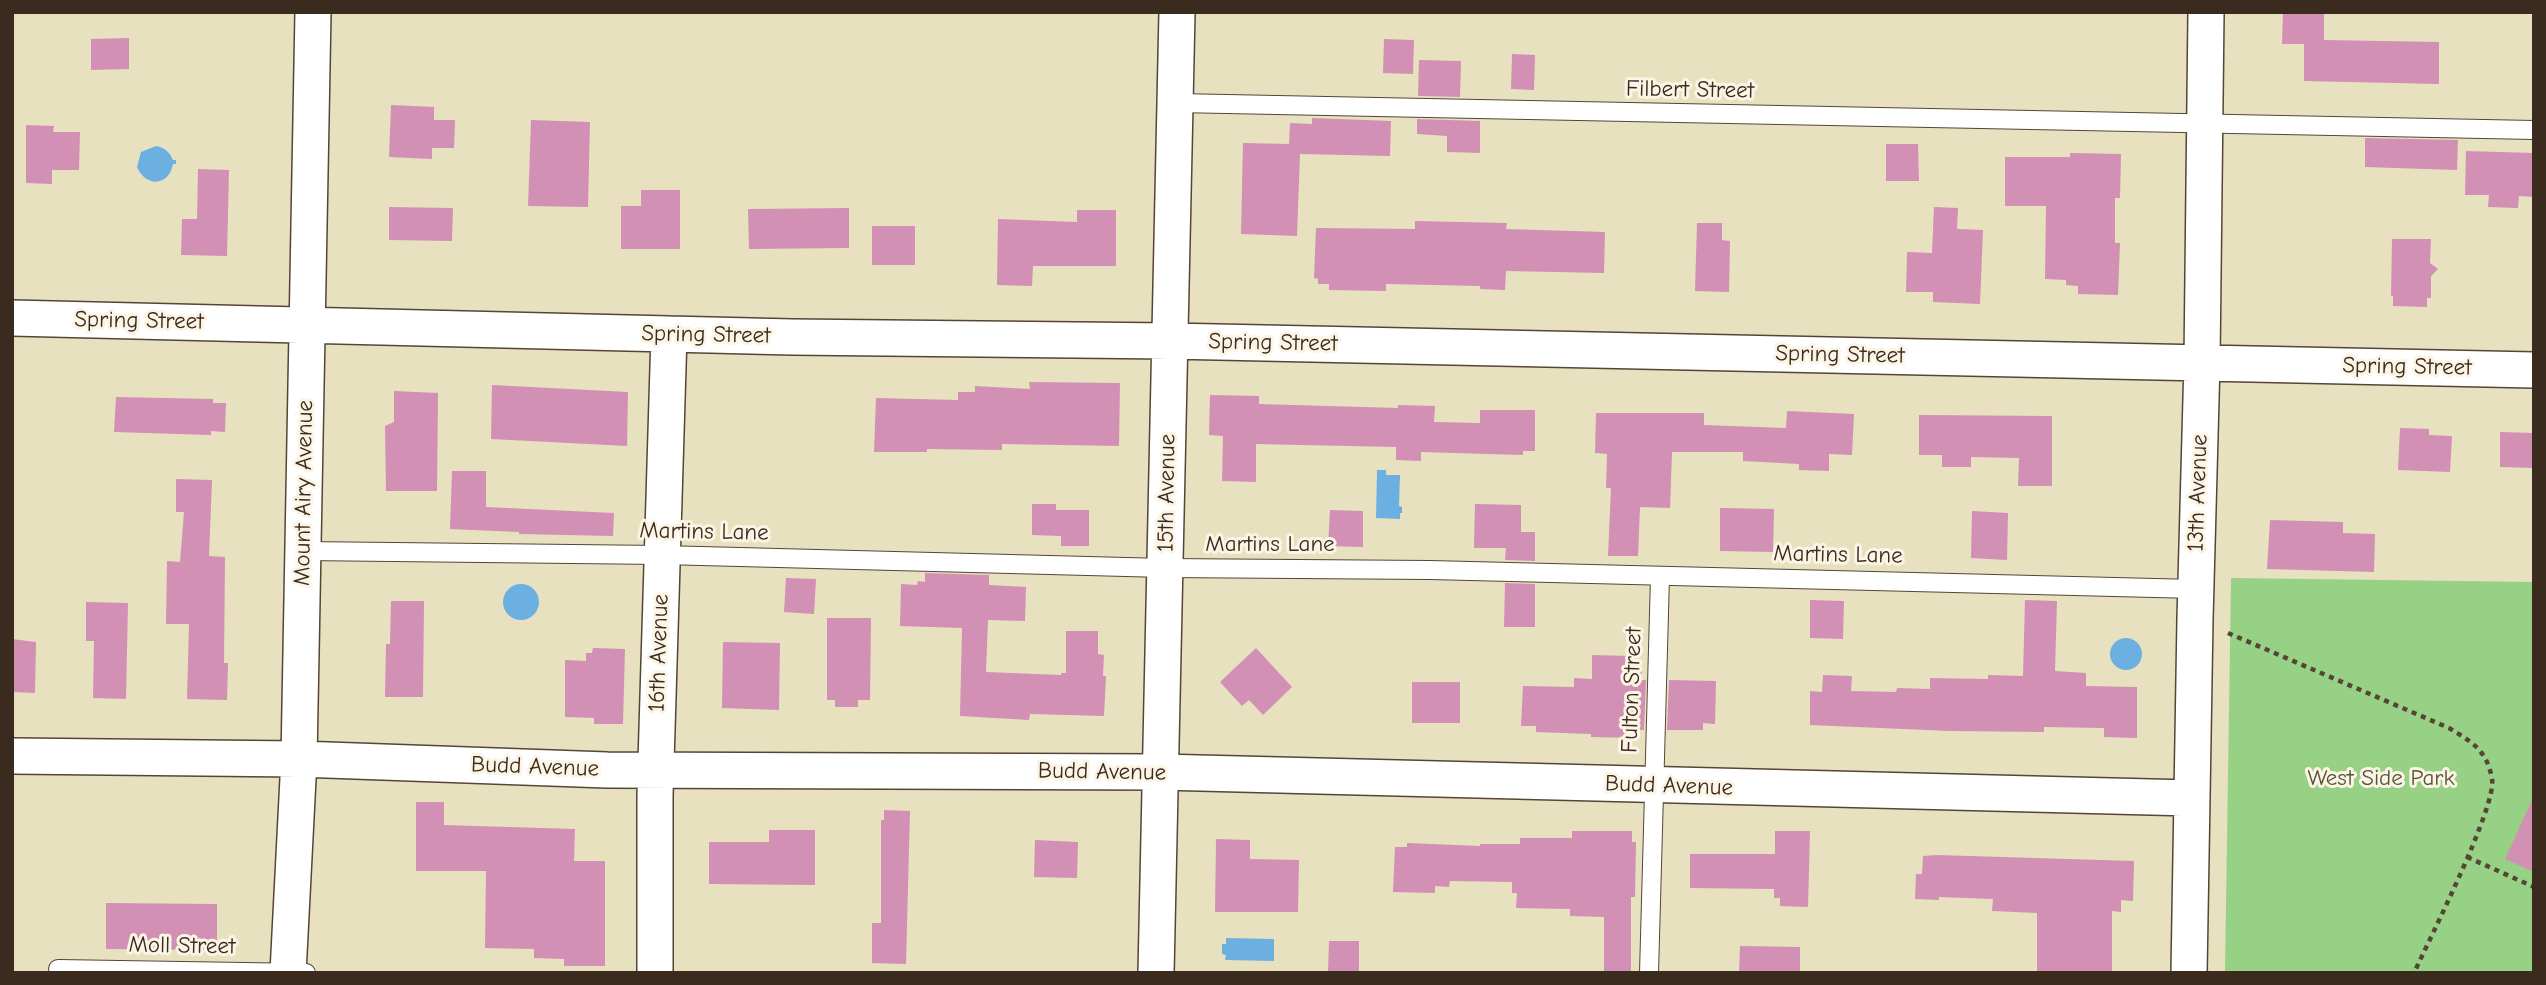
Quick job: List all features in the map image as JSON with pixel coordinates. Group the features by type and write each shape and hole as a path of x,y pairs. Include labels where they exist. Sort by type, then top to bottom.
{"street":[{"name":"Mount Airy Avenue","path":"294,972 313,12"},
{"name":"15th Avenue","path":"1156,973 1177,12"},
{"name":"13th Avenue","path":"2189,973 2202,362 2206,12"},
{"name":"Spring Street","path":"12,318 669,334 1170,341 2534,370"},
{"name":"16th Avenue","path":"655,973 655,768 669,334"},
{"name":"Budd Avenue","path":"12,756 299,759 607,770 655,768 1160,772 2191,798"}],"lane":[{"name":"Filbert Street","path":"1176,103 2534,130"},
{"name":"Martins Lane","path":"303,551 662,555 1165,568 1430,570 1660,577 2195,604"},
{"name":"Fulton Street","path":"1649,973 1660,577"},
{"name":"Moll Street","path":"58,969 294,972"}],"path":[{"path":"2195,604 2449,728 2479,747 2492,779 2492,792 2467,857 2414,973"},
{"path":"2467,857 2534,887"}],"green space":[{"name":"West Side Park","path":"2231,578 2534,582 2534,973 2225,973"}],"water":[{"path":"156,146 166,150 173,160 176,160 176,164 173,164 167,177 156,182 145,178 137,167 141,152"},
{"path":"1377,470 1386,470 1386,475 1400,475 1400,519 1376,518"},
{"path":"521,584 534,589 539,602 534,615 521,620 508,615 503,602 508,589"},
{"path":"2126,638 2137,643 2142,654 2137,665 2126,670 2115,665 2110,654 2115,643"},
{"path":"1226,938 1274,939 1274,961 1225,960 1222,944 1226,944"}],"building":[{"path":"2283,12 2324,12 2324,40 2439,42 2439,84 2304,81 2304,44 2282,44"},
{"path":"129,38 129,69 91,70 91,39"},
{"path":"1384,39 1414,40 1413,74 1383,73"},
{"path":"1512,54 1535,55 1534,90 1511,89"},
{"path":"1419,60 1461,61 1460,97 1418,96"},
{"path":"391,105 434,107 434,120 455,120 454,148 432,148 432,159 389,157"},
{"path":"1312,118 1391,121 1390,156 1300,154 1297,236 1241,234 1243,143 1289,144 1290,123 1312,124"},
{"path":"1417,119 1480,121 1480,153 1447,152 1447,136 1417,134"},
{"path":"531,120 590,122 588,207 528,206"},
{"path":"26,125 54,126 53,132 80,132 79,170 52,170 52,184 26,183"},
{"path":"2365,138 2458,140 2457,170 2365,167"},
{"path":"1886,144 1918,144 1919,181 1886,181"},
{"path":"2466,151 2534,153 2534,197 2519,196 2518,208 2488,207 2489,195 2465,195"},
{"path":"2070,153 2121,154 2120,198 2115,198 2115,243 2120,243 2118,295 2078,294 2078,286 2066,285 2066,280 2045,279 2046,206 2005,206 2005,157 2070,157"},
{"path":"198,169 229,170 227,256 181,255 182,219 197,219"},
{"path":"641,190 680,190 680,249 621,249 621,206 641,206"},
{"path":"389,207 453,208 452,241 389,240"},
{"path":"1934,207 1958,208 1957,229 1983,230 1980,304 1933,302 1933,292 1906,292 1907,252 1932,253"},
{"path":"849,208 849,248 749,249 748,209"},
{"path":"1077,210 1116,210 1116,266 1033,266 1032,286 997,285 998,219 1077,222"},
{"path":"1415,221 1507,223 1506,229 1605,232 1604,273 1506,271 1505,290 1480,289 1480,286 1386,284 1386,291 1329,290 1329,284 1318,284 1318,279 1314,278 1316,228 1415,229"},
{"path":"1697,223 1722,223 1722,240 1730,241 1729,292 1695,291"},
{"path":"872,226 915,226 915,265 872,265"},
{"path":"2392,239 2431,239 2430,263 2438,269 2431,276 2431,298 2427,298 2427,307 2393,306"},
{"path":"1029,382 1120,383 1119,446 1002,444 1002,450 927,449 927,452 874,452 876,398 958,400 958,392 975,392 975,386 1030,389"},
{"path":"492,385 628,392 627,446 491,439"},
{"path":"394,391 438,393 437,491 386,491 385,426 394,422"},
{"path":"1210,395 1259,396 1259,404 1398,408 1398,405 1435,406 1434,422 1480,423 1480,410 1535,410 1535,451 1523,451 1523,455 1421,452 1421,461 1396,460 1396,447 1256,444 1256,482 1222,481 1223,436 1209,435"},
{"path":"116,397 213,399 213,403 226,403 225,432 211,431 211,435 114,432"},
{"path":"1787,411 1854,414 1852,455 1829,454 1829,471 1799,470 1799,464 1743,461 1743,452 1672,452 1670,508 1640,507 1638,556 1608,556 1611,488 1606,488 1607,454 1595,453 1596,413 1704,413 1704,425 1786,428"},
{"path":"1919,415 2052,416 2052,486 2018,486 2019,458 1971,457 1971,467 1942,467 1942,455 1919,455"},
{"path":"2400,428 2429,429 2429,435 2452,436 2450,472 2398,470"},
{"path":"2500,432 2534,433 2534,468 2500,467"},
{"path":"452,471 486,471 486,507 614,513 613,536 450,529"},
{"path":"176,479 212,480 209,556 225,557 224,663 228,663 227,700 187,699 189,624 166,624 167,561 180,562 184,512 176,512"},
{"path":"1032,504 1056,504 1056,510 1089,510 1089,546 1061,546 1061,536 1032,535"},
{"path":"1475,504 1521,505 1521,532 1535,532 1535,561 1505,560 1506,548 1474,548"},
{"path":"1720,508 1774,509 1773,552 1720,551"},
{"path":"1330,510 1363,511 1363,547 1328,546"},
{"path":"1972,511 2008,513 2007,560 1971,558"},
{"path":"2270,520 2343,522 2343,533 2375,534 2374,572 2267,569"},
{"path":"925,573 989,575 989,585 1026,587 1025,621 988,620 986,672 1061,675 1066,673 1066,631 1098,631 1098,654 1104,655 1103,676 1106,676 1104,716 1030,714 1029,720 960,716 962,628 900,626 901,584 917,585 918,581 925,582"},
{"path":"786,578 816,579 814,614 784,612"},
{"path":"1505,583 1535,584 1535,627 1504,627"},
{"path":"1810,600 1844,601 1843,639 1810,638"},
{"path":"2025,600 2057,601 2055,671 2086,673 2086,686 2137,687 2137,738 2104,737 2104,728 2044,727 2044,732 1810,725 1810,691 1822,692 1823,675 1852,676 1851,691 1896,692 1897,688 1930,689 1930,678 1988,679 1988,675 2023,676"},
{"path":"391,601 424,601 423,697 385,697 386,644 390,644"},
{"path":"86,602 128,603 126,699 93,698 94,641 86,641"},
{"path":"827,618 871,618 870,700 858,700 858,707 835,707 835,700 827,700"},
{"path":"12,639 36,642 35,693 12,692"},
{"path":"723,642 780,643 779,710 722,708"},
{"path":"593,648 625,649 623,724 594,724 594,718 565,717 565,660 586,661 586,653 592,653"},
{"path":"1256,648 1292,687 1263,715 1249,700 1242,706 1220,682"},
{"path":"1592,655 1630,656 1630,666 1642,666 1641,680 1646,680 1644,730 1637,730 1637,738 1536,732 1536,726 1521,726 1523,686 1574,687 1574,678 1592,679"},
{"path":"1669,680 1716,681 1715,724 1703,723 1703,730 1667,730"},
{"path":"1412,682 1460,682 1460,723 1412,723"},
{"path":"2534,796 2534,872 2505,859"},
{"path":"416,802 444,802 444,825 575,829 574,861 605,861 605,966 564,966 564,959 534,958 534,949 485,948 486,871 416,871"},
{"path":"884,810 910,811 906,964 872,963 872,923 881,923 881,820 884,820"},
{"path":"769,830 815,830 815,885 709,884 709,842 769,842"},
{"path":"1572,831 1632,831 1632,842 1636,842 1635,897 1631,897 1631,973 1604,973 1604,917 1570,916 1570,909 1516,908 1517,893 1512,893 1512,882 1450,881 1449,887 1435,886 1435,893 1393,892 1395,847 1407,847 1407,843 1480,846 1520,844 1520,838 1572,838"},
{"path":"1775,831 1810,831 1808,907 1780,906 1780,898 1774,898 1774,889 1690,888 1690,854 1775,854"},
{"path":"1216,839 1250,840 1250,859 1299,860 1298,912 1215,912"},
{"path":"1035,840 1078,842 1077,878 1034,877"},
{"path":"1923,856 2134,861 2133,901 2121,900 2121,912 2112,911 2112,973 2037,973 2037,913 1992,911 1993,899 1915,899 1916,874 1922,874"},
{"path":"106,903 217,904 217,950 106,949"},
{"path":"1329,941 1359,941 1359,973 1328,973"},
{"path":"1740,946 1800,947 1800,973 1739,973"}]}
